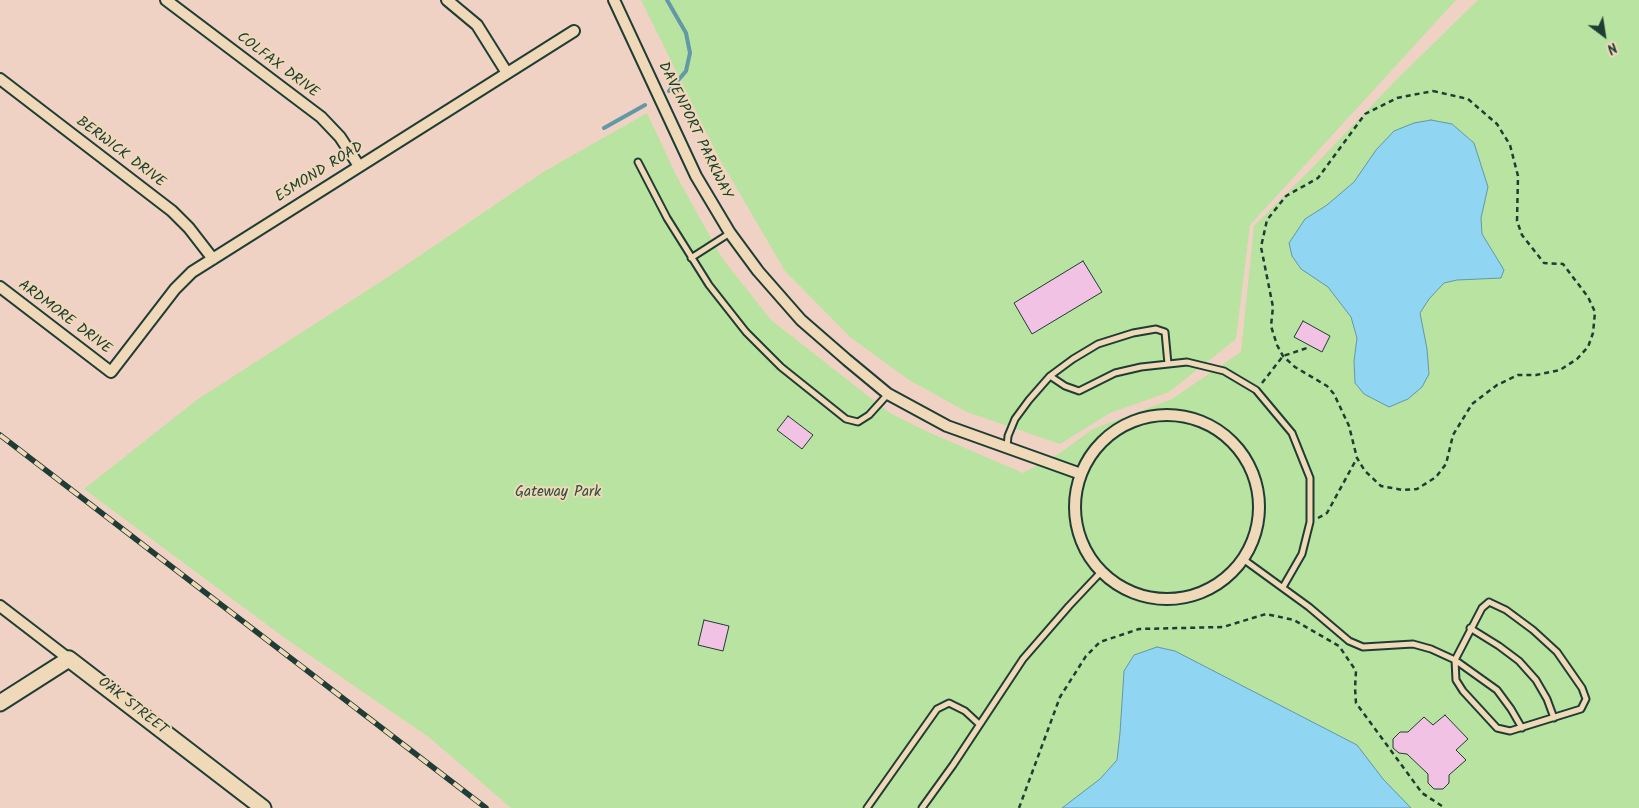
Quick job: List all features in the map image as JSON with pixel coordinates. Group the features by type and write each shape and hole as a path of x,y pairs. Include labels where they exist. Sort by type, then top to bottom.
{"street":[{"name":"COLFAX DRIVE","path":"166,0 320,117 340,137 359,166"},
{"path":"447,0 477,25 507,73"},
{"name":"DAVENPORT PARKWAY","path":"614,0 696,176 730,233 758,271 801,320 888,394 947,426 1081,474"},
{"name":"ESMOND ROAD","path":"111,372 175,289 192,272 574,31"},
{"name":"BERWICK DRIVE","path":"0,80 172,211 189,228 213,259"},
{"name":"ARDMORE DRIVE","path":"0,287 111,372"},
{"path":"1168,415 1190,418 1211,426 1229,438 1243,455 1254,475 1259,496 1258,518 1253,540 1243,559 1224,579 1201,592 1175,599 1148,597 1123,588 1101,572 1088,555 1080,536 1075,515 1081,474 1092,454 1107,438 1125,425 1146,418 1168,415"},
{"name":"OAK STREET","path":"0,606 263,808"},
{"path":"0,704 69,659"}],"lane":[{"path":"638,162 667,218 709,285 746,332 781,367 846,419 858,422 870,415 888,394"},
{"path":"691,258 730,233"},
{"path":"1007,448 1008,436 1015,419 1050,376 1098,344 1156,329 1165,332 1168,364"},
{"path":"1050,376 1065,386 1079,391 1115,373 1141,367 1187,362 1224,371 1256,390 1292,433 1310,478 1310,522 1302,554 1283,587"},
{"path":"1243,559 1310,607 1348,641 1363,647 1413,644 1431,649 1454,660 1497,690 1522,728"},
{"path":"922,808 953,765 1023,659 1101,572"},
{"path":"1489,602 1506,610 1533,630 1557,652 1582,688 1586,699 1581,709 1510,731 1497,728 1456,680 1454,660 1470,628 1482,608 1489,602"},
{"path":"1470,628 1519,661 1536,680 1547,699 1554,718"},
{"path":"866,808 937,709 949,703 965,711 979,724"}],"path":[{"path":"1433,91 1468,100 1497,124 1510,145 1518,176 1518,221 1522,235 1544,263 1563,264 1588,297 1595,312 1593,332 1588,347 1577,359 1560,370 1518,375 1496,385 1472,404 1453,435 1446,464 1436,477 1417,489 1403,490 1381,486 1365,471 1357,458 1349,426 1334,394 1326,386 1295,367 1284,356 1271,326 1273,307 1260,247 1268,220 1286,196 1318,178 1365,114 1397,98 1433,91"},
{"path":"1256,390 1284,356 1307,348"},
{"path":"1310,522 1327,513 1357,458"},
{"path":"1019,808 1060,697 1086,656 1100,642 1139,628 1223,627 1266,614 1294,620 1339,646 1356,671 1356,703 1422,794 1446,808"}],"green space":[{"path":"641,0 1456,0 1250,225 1236,339 1169,392 1110,413 1060,444 967,412 909,380 850,337 785,271 719,158"},
{"name":"Gateway Park","path":"1478,0 1639,0 1639,808 511,808 430,738 289,641 84,489 198,399 388,277 545,171 647,113 676,175 722,258 771,320 890,413 928,432 1023,473 1060,453 1093,429 1172,399 1241,352 1254,226 1399,77"}],"water":[{"path":"1431,120 1452,124 1474,143 1488,187 1481,218 1482,234 1504,270 1501,278 1457,280 1444,283 1429,299 1420,313 1427,349 1429,374 1422,387 1408,399 1389,407 1364,394 1355,383 1354,361 1357,338 1351,317 1328,287 1301,269 1292,256 1289,243 1305,219 1327,205 1354,182 1376,150 1394,131 1414,123"},
{"path":"1157,647 1175,651 1357,745 1383,779 1411,808 1062,808 1100,779 1117,760 1124,671 1134,655"}],"building":[{"path":"1083,261 1102,292 1032,334 1014,303"},
{"path":"1303,321 1330,336 1322,352 1294,337"},
{"path":"788,416 813,435 802,449 777,430"},
{"path":"704,620 729,626 723,651 698,645"},
{"path":"1445,715 1468,739 1456,750 1466,760 1449,775 1449,783 1443,789 1434,789 1428,783 1428,774 1407,754 1399,753 1393,748 1393,739 1400,732 1408,732 1424,717 1433,725"}],"waterway":[{"path":"667,0 686,33 690,53 686,71 669,91"},
{"path":"604,128 645,105"}],"railway":[{"path":"0,435 486,808"}]}
